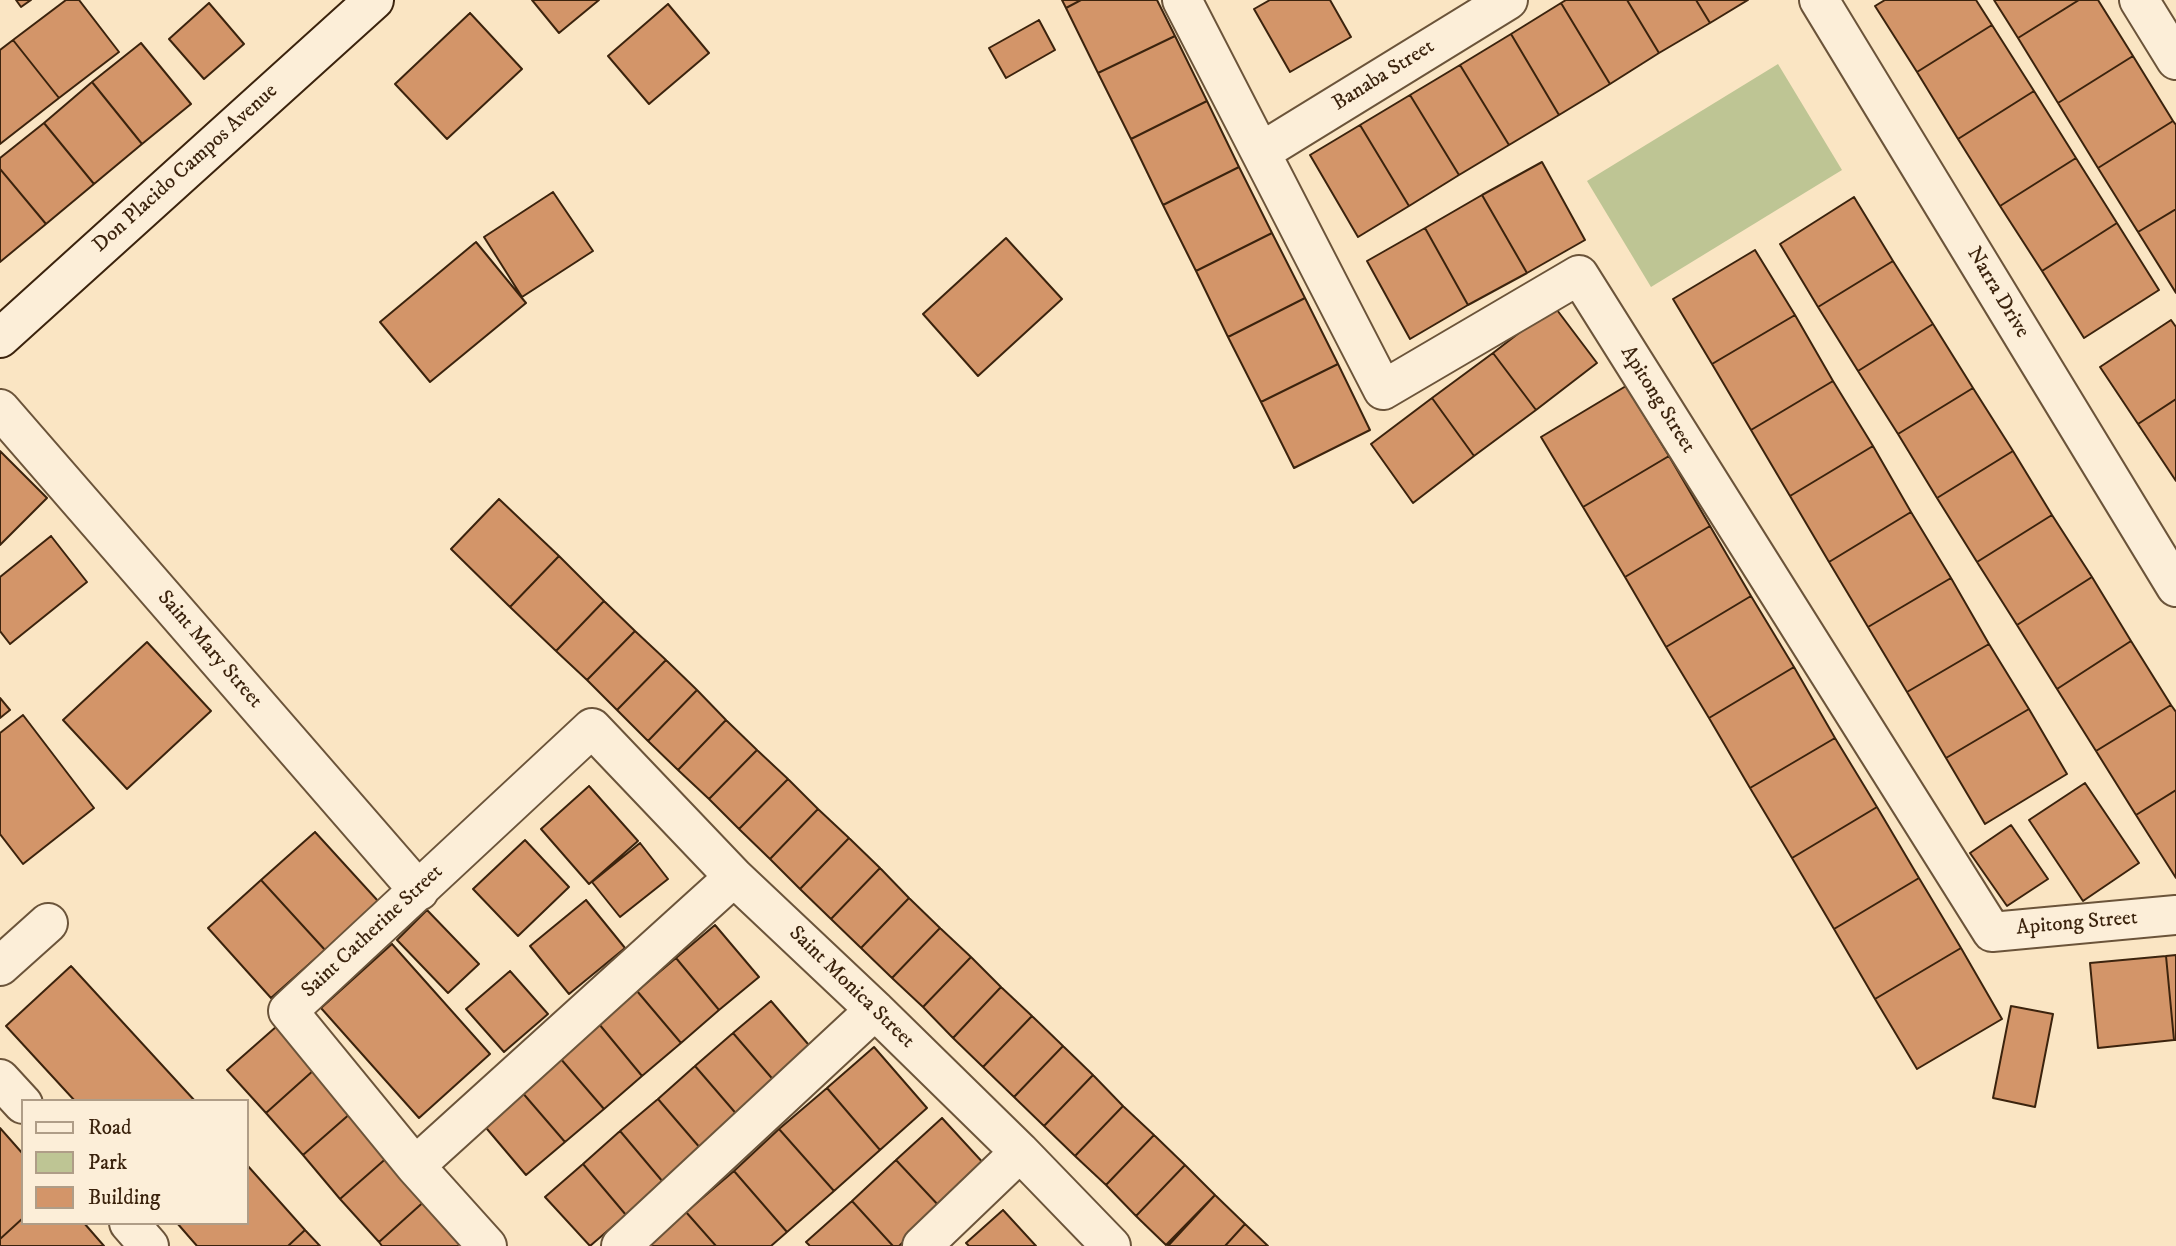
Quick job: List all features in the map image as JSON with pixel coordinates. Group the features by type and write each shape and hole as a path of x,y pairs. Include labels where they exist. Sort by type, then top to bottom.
{"street":[{"name":"Don Placido Campos Avenue","path":"0,338 374,0"},
{"name":"Apitong Street","path":"1182,0 1383,390 1579,275 1992,932 2176,915"},
{"name":"Banaba Street","path":"1261,152 1508,0"},
{"name":"Narra Drive","path":"1819,0 2176,587"},
{"path":"2139,0 2176,60"},
{"name":"Saint Mary Street","path":"0,409 419,891"},
{"name":"Saint Catherine Street","path":"487,1246 415,1166 288,1011 592,728"},
{"name":"Saint Monica Street","path":"592,728 734,877 875,1010 1020,1152 1111,1246"},
{"path":"415,1166 734,877"},
{"path":"0,966 48,923"},
{"path":"621,1246 875,1010"},
{"path":"0,1079 21,1102"},
{"path":"922,1246 1020,1152"},
{"path":"131,1225 149,1246"}],"green space":[{"path":"1778,64 1842,170 1651,287 1587,181"}],"building":[{"path":"16,0 31,0 21,7"},
{"path":"66,0 79,0 119,52 59,98 13,40"},
{"path":"532,0 599,0 559,33"},
{"path":"1062,0 1081,0 1066,8"},
{"path":"1081,0 1157,0 1175,36 1098,73 1066,8"},
{"path":"1270,0 1330,0 1351,37 1290,72 1254,9"},
{"path":"1566,0 1627,0 1659,53 1610,84 1561,3"},
{"path":"1627,0 1696,0 1710,23 1659,53"},
{"path":"1696,0 1748,0 1710,23"},
{"path":"1885,0 1976,0 1992,25 1917,72 1875,6"},
{"path":"1994,0 2079,0 2018,38"},
{"path":"2079,0 2098,0 2133,56 2058,103 2018,38"},
{"path":"209,3 244,44 204,79 169,39"},
{"path":"1561,3 1610,84 1559,115 1511,34"},
{"path":"668,4 709,53 649,104 608,56"},
{"path":"470,13 522,69 447,139 395,84"},
{"path":"1039,20 1055,50 1006,78 989,48"},
{"path":"1992,25 2034,91 1958,139 1917,72"},
{"path":"1511,34 1559,115 1509,145 1460,65"},
{"path":"1175,36 1207,101 1131,139 1098,73"},
{"path":"13,40 59,98 0,144 0,50"},
{"path":"141,43 191,104 142,144 92,82"},
{"path":"2133,56 2173,121 2098,168 2058,103"},
{"path":"1460,65 1509,145 1459,175 1410,95"},
{"path":"92,82 142,144 94,184 44,123"},
{"path":"2034,91 2076,158 2000,206 1958,139"},
{"path":"1410,95 1459,175 1409,206 1360,125"},
{"path":"1207,101 1239,167 1163,205 1131,139"},
{"path":"2173,121 2176,125 2176,209 2138,232 2098,168"},
{"path":"44,123 94,184 46,224 0,169 0,158"},
{"path":"1360,125 1409,206 1358,237 1310,155"},
{"path":"2076,158 2117,223 2042,271 2000,206"},
{"path":"1542,162 1585,240 1527,273 1482,195"},
{"path":"1239,167 1272,233 1196,271 1163,205"},
{"path":"0,169 46,224 0,262"},
{"path":"553,192 593,251 522,297 484,237"},
{"path":"1482,195 1527,273 1468,305 1425,228"},
{"path":"1854,197 1893,261 1818,307 1780,244"},
{"path":"2176,209 2176,293 2138,232"},
{"path":"2117,223 2159,290 2084,338 2042,271"},
{"path":"1425,228 1468,305 1410,339 1367,261"},
{"path":"1272,233 1305,298 1228,337 1196,271"},
{"path":"1006,238 1062,299 978,376 923,314"},
{"path":"476,242 526,303 430,382 380,322"},
{"path":"1755,250 1795,315 1712,364 1673,299"},
{"path":"1893,261 1933,324 1858,371 1818,307"},
{"path":"1305,298 1338,364 1261,402 1228,337"},
{"path":"1554,306 1597,363 1536,410 1493,353"},
{"path":"1795,315 1833,381 1751,430 1712,364"},
{"path":"2171,320 2176,327 2176,399 2138,424 2100,367"},
{"path":"1933,324 1973,388 1898,434 1858,371"},
{"path":"1493,353 1536,410 1474,456 1432,398"},
{"path":"1338,364 1370,430 1294,468 1261,402"},
{"path":"1833,381 1873,446 1790,496 1751,430"},
{"path":"1626,386 1669,456 1583,507 1541,437"},
{"path":"1973,388 2013,451 1937,498 1898,434"},
{"path":"1432,398 1474,456 1413,503 1371,444"},
{"path":"2176,399 2176,481 2138,424"},
{"path":"1873,446 1911,512 1829,562 1790,496"},
{"path":"0,451 47,498 0,545"},
{"path":"2013,451 2052,515 1977,562 1937,498"},
{"path":"1669,456 1710,526 1625,577 1583,507"},
{"path":"499,499 559,556 510,607 451,549"},
{"path":"1911,512 1951,578 1868,627 1829,562"},
{"path":"2052,515 2092,577 2017,625 1977,562"},
{"path":"1710,526 1751,596 1666,647 1625,577"},
{"path":"51,536 87,582 10,644 0,631 0,577"},
{"path":"559,556 604,601 556,651 510,607"},
{"path":"2092,577 2131,641 2057,689 2017,625"},
{"path":"1951,578 1989,644 1907,692 1868,627"},
{"path":"1751,596 1794,667 1709,718 1666,647"},
{"path":"604,601 635,631 587,680 556,651"},
{"path":"635,631 666,660 617,710 587,680"},
{"path":"2131,641 2171,705 2096,751 2057,689"},
{"path":"147,642 211,711 127,789 63,720"},
{"path":"1989,644 2029,709 1946,758 1907,692"},
{"path":"666,660 697,690 648,741 617,710"},
{"path":"1794,667 1835,738 1750,788 1709,718"},
{"path":"697,690 726,720 678,770 648,741"},
{"path":"0,698 10,710 0,718"},
{"path":"2171,705 2176,712 2176,790 2136,815 2096,751"},
{"path":"2029,709 2067,774 1985,824 1946,758"},
{"path":"23,715 94,808 23,864 0,834 0,733"},
{"path":"726,720 757,750 709,799 678,770"},
{"path":"1835,738 1877,807 1792,858 1750,788"},
{"path":"757,750 788,779 739,829 709,799"},
{"path":"788,779 818,809 770,859 739,829"},
{"path":"2085,783 2139,863 2083,901 2029,820"},
{"path":"589,786 638,841 589,884 541,829"},
{"path":"2176,790 2176,878 2136,815"},
{"path":"1877,807 1919,878 1834,929 1792,858"},
{"path":"818,809 849,838 800,889 770,859"},
{"path":"2011,825 2048,879 2007,906 1970,853"},
{"path":"315,832 378,901 325,950 261,880"},
{"path":"849,838 880,868 831,919 800,889"},
{"path":"525,840 569,887 518,936 473,889"},
{"path":"640,843 668,879 620,917 592,882"},
{"path":"880,868 909,898 861,948 831,919"},
{"path":"1919,878 1961,948 1875,999 1834,929"},
{"path":"261,880 325,950 271,998 208,928"},
{"path":"909,898 940,928 892,978 861,948"},
{"path":"586,900 625,948 569,994 530,946"},
{"path":"427,910 479,964 448,993 397,940"},
{"path":"715,925 759,977 719,1010 676,958"},
{"path":"940,928 971,957 923,1007 892,978"},
{"path":"392,944 490,1054 419,1118 321,1008"},
{"path":"1961,948 2002,1019 1917,1069 1875,999"},
{"path":"2176,955 2176,1040 2174,1040 2166,956"},
{"path":"2166,956 2174,1040 2098,1048 2090,963"},
{"path":"971,957 1001,987 953,1038 923,1007"},
{"path":"676,958 719,1010 681,1043 637,991"},
{"path":"71,966 193,1099 73,1099 6,1026"},
{"path":"510,971 548,1014 504,1052 466,1009"},
{"path":"1001,987 1032,1016 983,1067 953,1038"},
{"path":"637,991 681,1043 642,1076 599,1024"},
{"path":"771,1001 814,1051 776,1083 733,1033"},
{"path":"2011,1006 2053,1014 2035,1107 1993,1098"},
{"path":"1032,1016 1063,1046 1014,1097 983,1067"},
{"path":"599,1024 642,1076 604,1109 560,1058"},
{"path":"277,1026 315,1069 266,1113 227,1070"},
{"path":"733,1033 776,1083 739,1117 695,1066"},
{"path":"1063,1046 1093,1075 1044,1126 1014,1097"},
{"path":"874,1047 927,1108 880,1150 827,1088"},
{"path":"560,1058 604,1109 565,1142 521,1091"},
{"path":"695,1066 739,1117 701,1149 658,1099"},
{"path":"315,1069 352,1112 303,1155 266,1113"},
{"path":"1093,1075 1123,1106 1075,1156 1044,1126"},
{"path":"827,1088 880,1150 834,1191 779,1129"},
{"path":"521,1091 565,1142 526,1175 482,1123"},
{"path":"658,1099 701,1149 663,1182 620,1131"},
{"path":"1123,1106 1154,1135 1106,1185 1075,1156"},
{"path":"352,1112 390,1155 340,1199 303,1155"},
{"path":"942,1118 986,1166 940,1207 896,1160"},
{"path":"0,1128 21,1152 21,1220 0,1239"},
{"path":"779,1129 834,1191 787,1232 734,1171"},
{"path":"620,1131 663,1182 626,1215 583,1164"},
{"path":"1154,1135 1185,1165 1136,1216 1106,1185"},
{"path":"390,1155 428,1198 379,1242 340,1199"},
{"path":"896,1160 940,1207 899,1246 893,1246 852,1201"},
{"path":"583,1164 626,1215 590,1246 545,1197"},
{"path":"1185,1165 1215,1195 1166,1245 1136,1216"},
{"path":"248,1166 305,1230 288,1246 197,1246 179,1225 248,1225"},
{"path":"734,1171 787,1232 771,1246 716,1246 686,1212"},
{"path":"1215,1195 1245,1224 1225,1246 1168,1246"},
{"path":"428,1198 466,1241 461,1246 382,1246 379,1242"},
{"path":"852,1201 893,1246 810,1246 806,1242"},
{"path":"1003,1210 1036,1246 969,1246 966,1243"},
{"path":"686,1212 716,1246 648,1246"},
{"path":"21,1220 21,1225 86,1225 104,1246 0,1246 0,1239"},
{"path":"1245,1224 1268,1246 1225,1246"},
{"path":"305,1230 320,1246 288,1246"}]}
